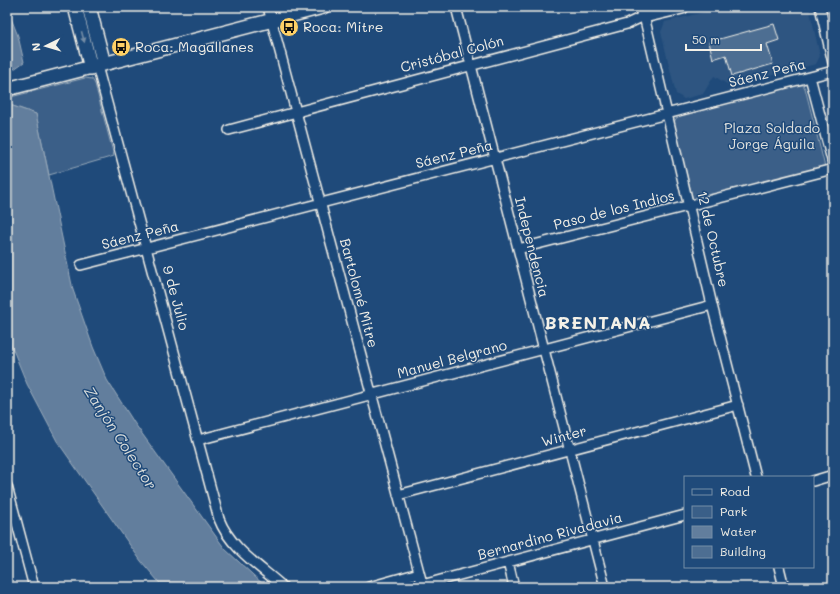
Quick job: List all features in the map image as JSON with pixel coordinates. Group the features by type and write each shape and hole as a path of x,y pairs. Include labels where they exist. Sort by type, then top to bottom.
{"main road":[{"name":"9 de Julio","path":"75,7 97,66"},
{"name":"9 de Julio","path":"89,7 97,66"},
{"path":"7,89 323,7"},
{"name":"Cristóbal Colón","path":"643,11 676,8"}],"street":[{"name":"Bartolomé Mitre","path":"268,7 422,586"},
{"name":"Independencia","path":"456,7 604,587"},
{"path":"820,7 833,63"},
{"name":"Cristóbal Colón","path":"229,130 627,24 643,11"},
{"name":"12 de Octubre","path":"643,11 712,306 756,476"},
{"name":"9 de Julio","path":"97,66 220,519 229,537 242,552 284,587"},
{"name":"Sáenz Peña","path":"81,265 833,71"},
{"path":"810,77 833,164"},
{"name":"Paso de los Indios","path":"518,249 833,169"},
{"name":"Manuel Belgrano","path":"198,440 712,306"},
{"name":"Winter","path":"398,495 738,405"},
{"path":"814,481 833,475"},
{"path":"7,489 34,587"},
{"name":"Bernardino Rivadavia","path":"422,586 684,515"},
{"path":"508,562 514,587"},
{"path":"779,568 784,587"},
{"path":"369,587 419,573"}],"shaded area":[{"path":"724,7 809,7 820,56 816,64 730,86 714,76 703,94 684,99 676,94 661,32 665,22"}],"green space":[{"path":"85,78 92,79 95,84 114,156 49,175 36,114 7,104 7,98"},
{"name":"Plaza Soldado Jorge Águila","path":"797,85 803,85 805,88 825,167 693,200 674,124 679,115"}],"water":[{"path":"7,8 18,36 24,62 7,74"},
{"name":"Zanjón Colector","path":"7,104 36,114 73,290 93,347 107,380 135,424 225,549 266,587 163,587 141,561 57,441 27,384 7,335"}],"building":[{"path":"774,24 779,40 767,44 773,64 732,76 726,55 713,59 709,42"}],"place":[{"name":"Roca: Mitre","path":"289,27"},
{"name":"Roca: Magallanes","path":"121,47"}],"district":[{"name":"BRENTANA","path":"598,323"}]}
